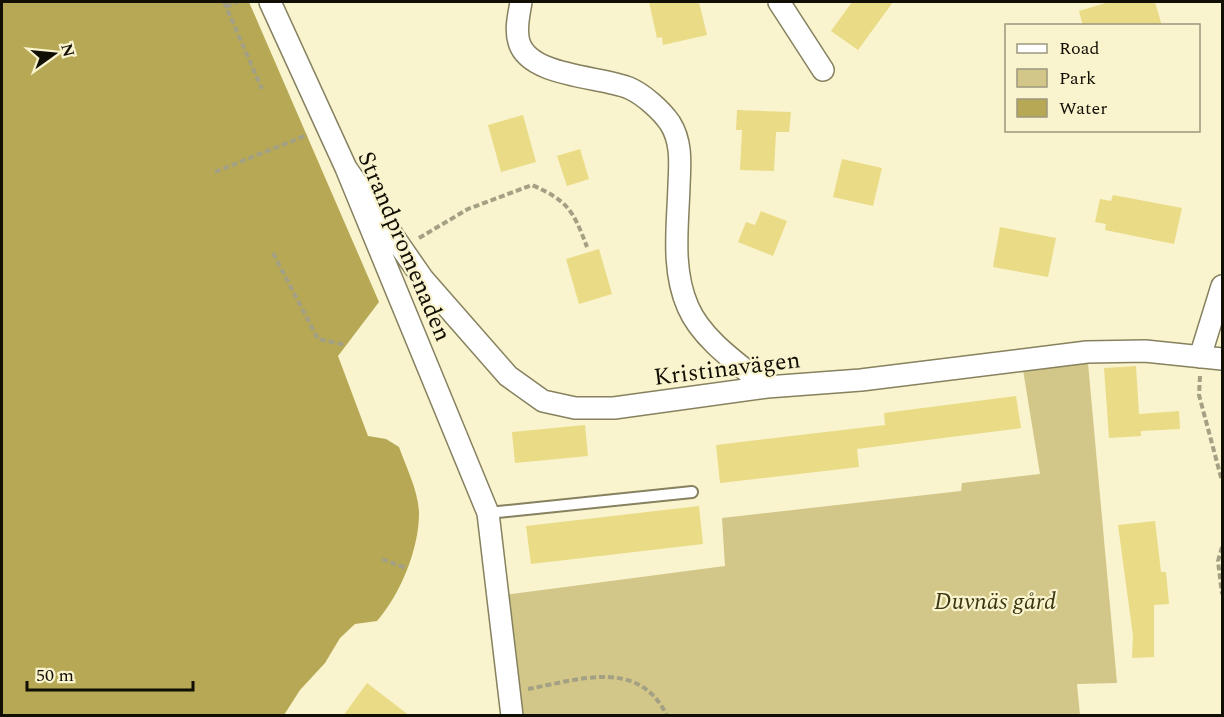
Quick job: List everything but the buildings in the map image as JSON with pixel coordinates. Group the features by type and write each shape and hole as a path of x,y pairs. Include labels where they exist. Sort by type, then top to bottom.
{"street":[{"name":"Strandpromenaden","path":"270,2 346,168 488,513 512,716"},
{"path":"521,2 518,35 524,52 552,70 607,80 631,88 669,121 677,136 680,157 678,261 688,308 706,333 767,387"},
{"path":"779,2 823,70"},
{"name":"Kristinavägen","path":"346,168 423,279 508,376 543,400 575,408 614,408 767,387 861,380 1087,352 1145,351 1222,359"},
{"path":"1200,357 1222,286"}],"lane":[{"path":"488,513 692,492"}],"path":[{"path":"224,2 262,89"},
{"path":"226,7 237,2"},
{"path":"215,172 307,135"},
{"path":"403,248 468,209 532,185 559,197 577,219 587,247"},
{"path":"273,253 318,339 346,345"},
{"path":"1200,357 1199,395 1222,481"},
{"path":"1222,547 1218,561 1222,594"},
{"path":"382,559 406,568"},
{"path":"509,692 595,677 620,676 651,691 667,716"}],"green space":[{"name":"Duvnäs gård","path":"1088,363 1117,683 1077,684 1080,715 520,715 505,595 725,566 722,518 961,491 962,483 1040,474 1023,370"}],"water":[{"path":"2,2 249,2 379,302 338,356 368,436 386,439 399,447 415,488 419,514 416,542 407,571 393,598 377,621 355,624 340,638 325,663 300,690 284,715 2,715"}]}
